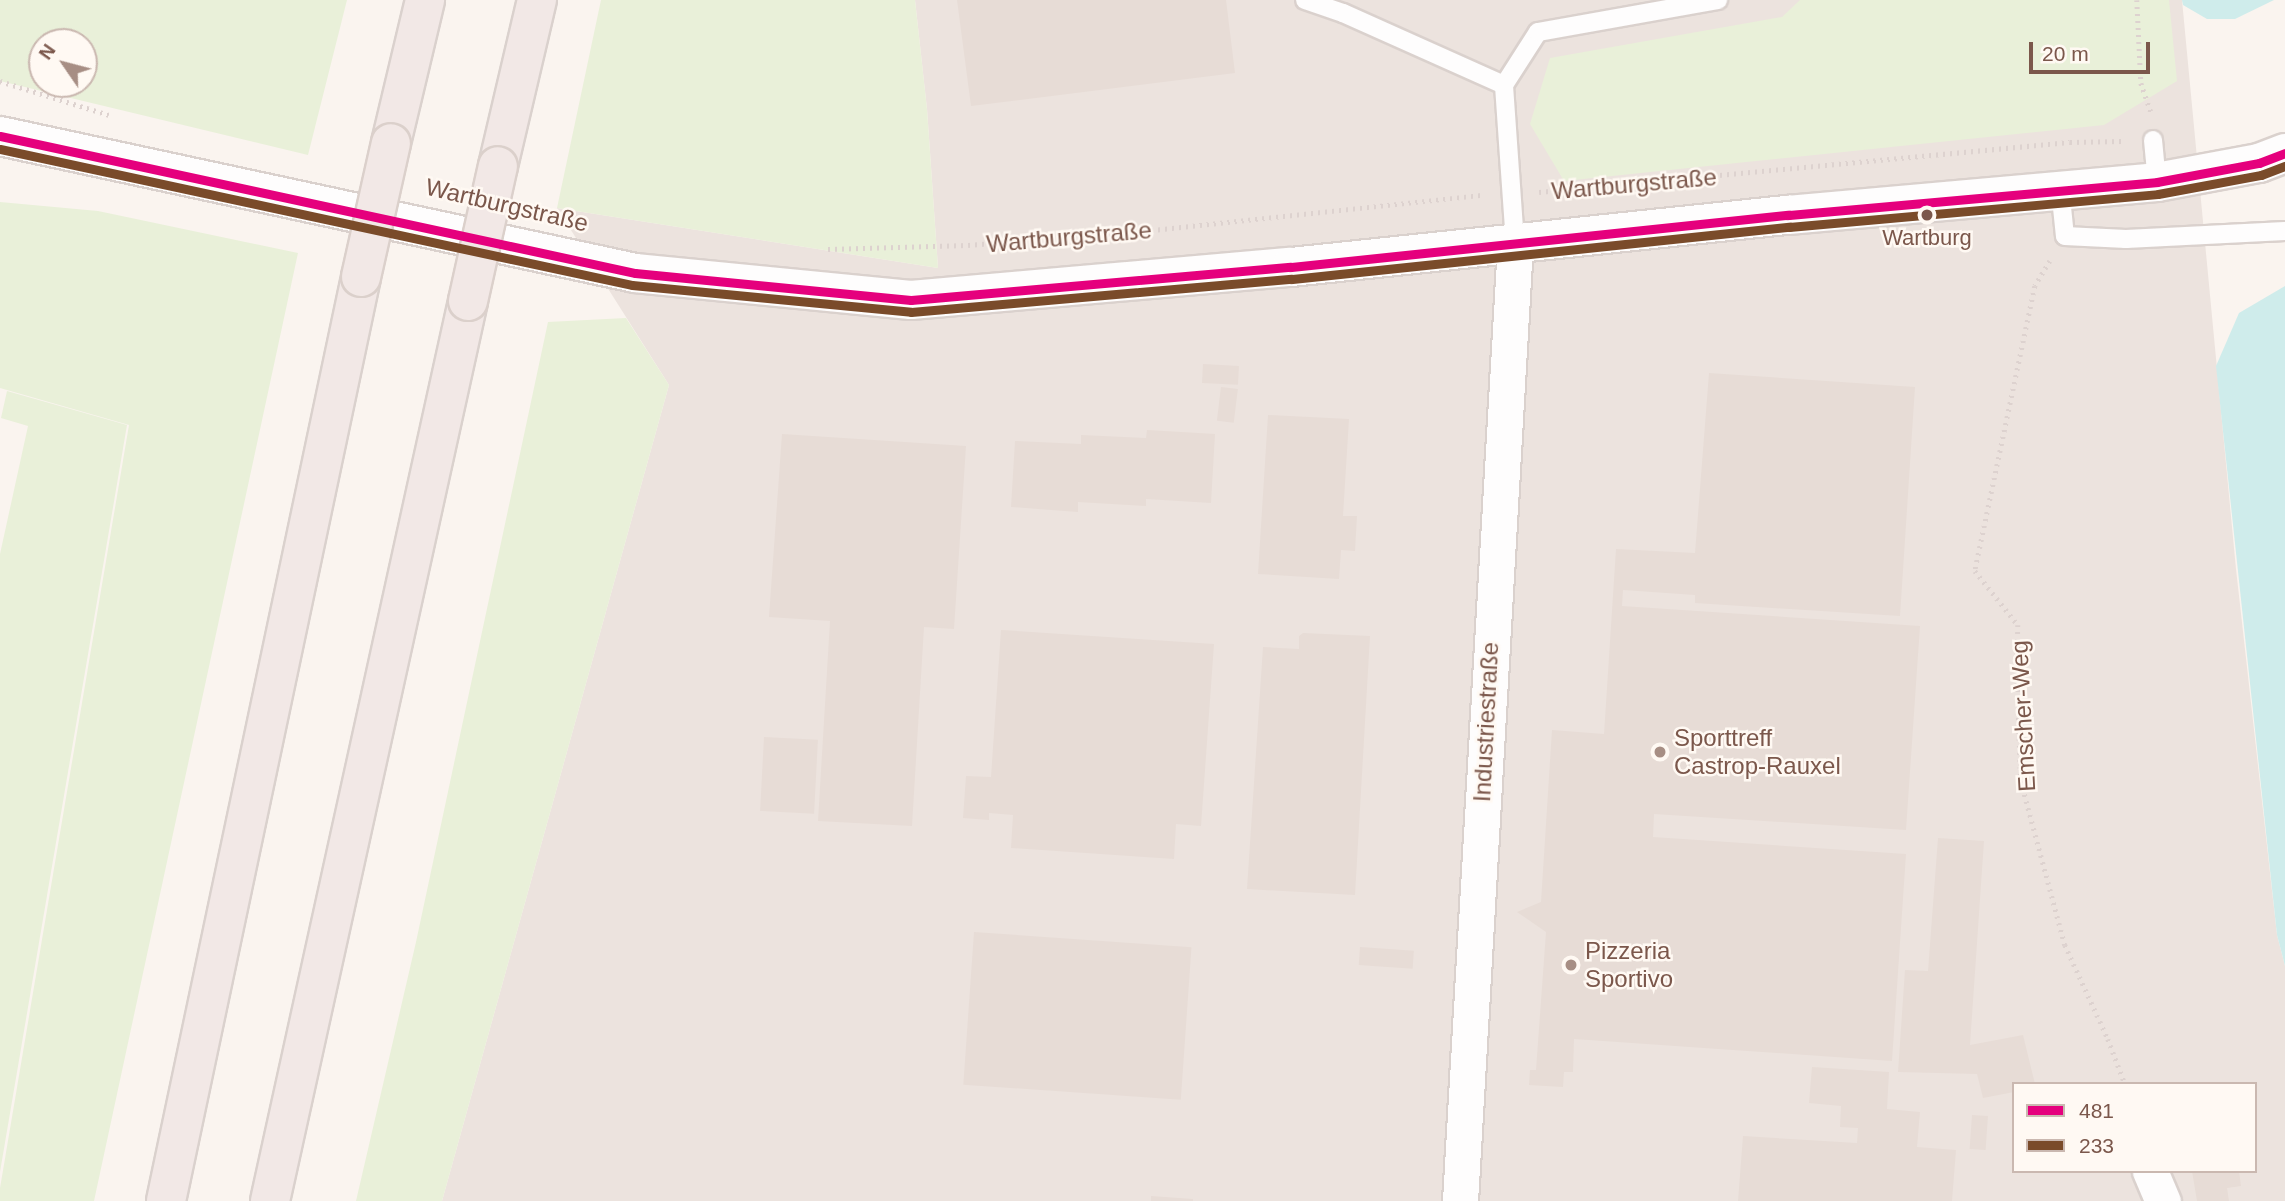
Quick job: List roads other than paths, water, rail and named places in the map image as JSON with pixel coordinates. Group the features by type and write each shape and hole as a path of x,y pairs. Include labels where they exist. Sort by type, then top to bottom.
{"highway":[{"path":"166,1201 360,277 425,0"},
{"path":"270,1201 537,0"}],"main road":[{"name":"Wartburgstraße","path":"0,136 635,273 911,300 1291,267 2060,188 2157,182 2259,163 2285,153"}],"street":[{"name":"Industriestraße","path":"1460,1201 1515,243"},
{"path":"2151,1173 2163,1201"}],"lane":[{"path":"1305,0 1343,13 1504,85"},
{"path":"1515,243 1504,85 1538,32 1718,0"},
{"path":"2153,140 2157,182"},
{"path":"2060,188 2064,236 2126,239 2285,231"}],"water":[{"path":"2182,0 2274,0 2235,19 2207,19 2183,5"},
{"path":"2285,286 2285,966 2277,935 2216,366 2239,313"}],"place":[{"name":"Wartburg","path":"1927,215"},
{"name":"Sporttreff Castrop-Rauxel","path":"1660,752"},
{"name":"Pizzeria Sportivo","path":"1571,965"}]}
